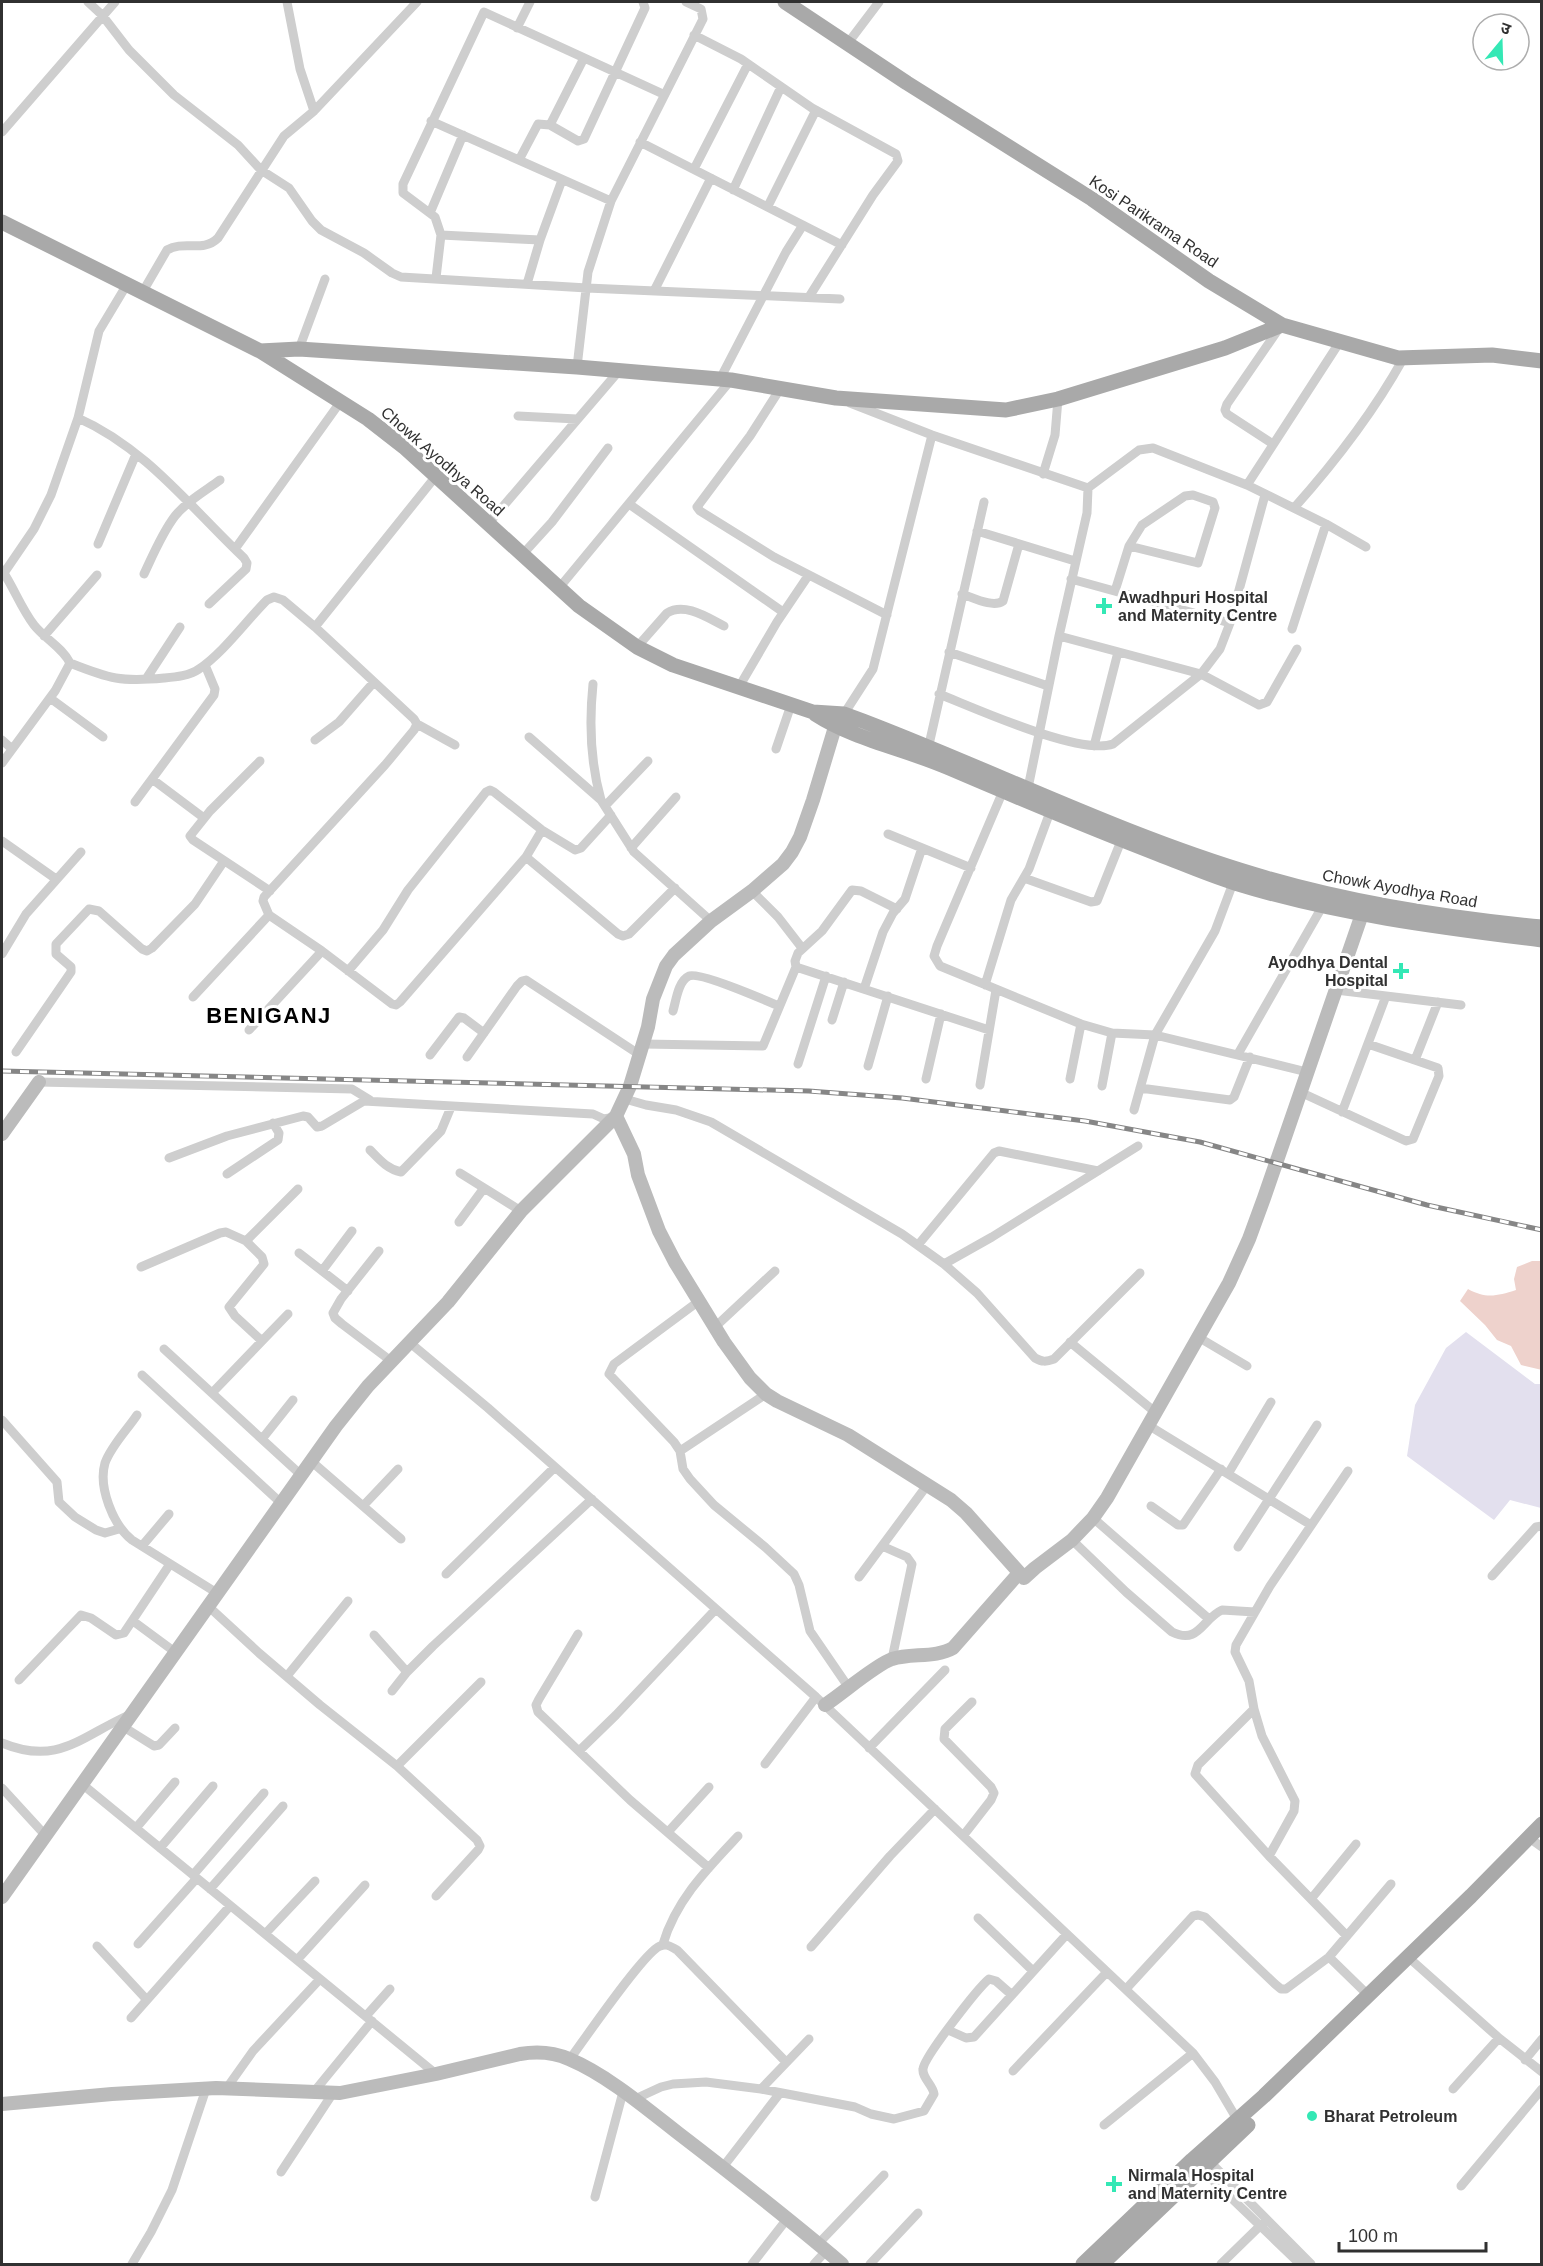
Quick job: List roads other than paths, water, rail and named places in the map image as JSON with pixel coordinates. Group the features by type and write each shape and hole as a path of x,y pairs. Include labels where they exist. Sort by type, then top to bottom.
{"main road":[{"name":"Kosi Parikrama Road","path":"785,2 1092,200 1209,281 1282,325 1340,343 1403,358 1492,355 1542,361"},
{"name":"Chowk Ayodhya Road","path":"2,222 260,351 368,419 404,447 559,588 603,625 637,647 673,665 927,752"},
{"path":"260,351 299,349 577,367 725,380 836,398 1006,410 1058,399 1225,348 1282,325"},
{"path":"2,1898 125,1720 311,1461 368,1386 448,1302 521,1211 616,1116 625,1099 641,1050 653,999 666,966 674,955 711,921 752,891 783,864 800,837 839,721"},
{"path":"927,752 1003,791 1027,796"},
{"path":"927,752 1027,796 1050,812 1126,842"},
{"name":"Chowk Ayodhya Road","path":"1027,796 1254,875 1324,894 1406,910 1542,927"},
{"name":"Chowk Ayodhya Road","path":"1126,842 1233,883 1322,907 1444,928 1542,940"},
{"path":"616,1116 634,1154 638,1175 675,1263 750,1378 766,1394 848,1435 951,1500 966,1513 1024,1578 1072,1540 1093,1518 1229,1283 1249,1239 1362,914"},
{"path":"2,1134 39,1082"},
{"path":"821,1701 849,1688 892,1659 915,1654 946,1652 953,1648 1019,1572"},
{"path":"1102,2265 1412,1959 1471,1896 1537,1841 1542,1824"},
{"path":"1083,2265 1192,2160 1238,2121 1368,1995 1412,1959"},
{"path":"2,2104 206,2089 333,2093 359,2090 533,2052 554,2054 570,2059 629,2096 723,2167 842,2265"}],"street":[{"path":"88,2 102,15 129,50 174,95 238,145 261,170 289,188 312,221 332,237 364,253 401,277 840,299"},
{"path":"2,132 115,2"},
{"path":"288,2 300,69 314,111"},
{"path":"142,293 167,250 173,246 205,246 218,238 284,136 314,111 417,2"},
{"path":"436,278 441,235 435,217 403,193 402,189 431,121 490,2"},
{"path":"517,28 530,2"},
{"path":"519,160 538,124 550,125 582,141 645,8 643,2"},
{"path":"577,367 588,272 611,201 703,13 701,9 686,2"},
{"path":"848,43 879,2"},
{"path":"484,12 663,94"},
{"path":"694,35 748,64 816,110 896,154 898,161 873,195 809,297"},
{"path":"550,125 584,58"},
{"path":"694,169 748,64"},
{"path":"733,190 781,87"},
{"path":"768,206 816,110"},
{"path":"431,121 611,201"},
{"path":"430,213 463,135"},
{"path":"640,142 842,244"},
{"path":"654,291 711,178"},
{"path":"527,284 562,180"},
{"path":"559,588 629,504 725,380 763,296 803,225"},
{"path":"441,235 540,240"},
{"path":"299,349 325,279"},
{"path":"126,286 99,331 78,418 51,495 34,529 3,571 24,611 44,636 67,656 70,663 119,680 146,679 188,675 205,665 267,600 274,597 283,600 315,627 417,724 455,745"},
{"path":"1273,444 1227,414 1225,410 1282,325"},
{"path":"1247,485 1340,343"},
{"path":"1294,508 1332,467 1393,377 1403,358"},
{"path":"488,524 618,372"},
{"path":"780,389 750,436 697,507 774,558 887,615"},
{"path":"836,398 932,435 1088,488"},
{"path":"1043,474 1055,435 1058,399"},
{"path":"235,549 341,401"},
{"path":"518,416 577,419"},
{"path":"78,418 114,436 136,454 244,558 247,563 246,569 209,604"},
{"path":"839,721 873,669 932,435"},
{"path":"522,555 552,522 609,448"},
{"path":"1027,796 1048,686 1086,513 1088,488 1139,450 1153,448 1247,485 1326,524 1366,547"},
{"path":"98,544 136,454"},
{"path":"315,627 436,476"},
{"path":"144,574 170,525 188,503 220,480"},
{"path":"1115,591 1129,546 1142,525 1185,496 1193,495 1213,502 1215,508 1198,563 1129,546"},
{"path":"939,694 1039,734 1094,746 1106,747 1113,744 1201,674 1220,649 1230,623 1265,495"},
{"path":"927,752 984,502"},
{"path":"629,504 783,612"},
{"path":"1292,629 1326,524"},
{"path":"977,531 1075,561"},
{"path":"962,594 993,604 1003,601 1019,544"},
{"path":"44,636 97,574"},
{"path":"746,689 783,612 808,576"},
{"path":"1071,579 1230,623"},
{"path":"637,647 673,609 695,612 724,626"},
{"path":"146,679 180,627"},
{"path":"1059,636 1201,674 1253,704 1267,702 1297,649"},
{"path":"949,652 1048,686"},
{"path":"1094,746 1118,652"},
{"path":"2,762 50,698 70,663"},
{"path":"135,802 214,695 215,689 205,665"},
{"path":"315,740 339,722 374,682"},
{"path":"593,684 590,712 591,739 594,767 603,803"},
{"path":"50,698 103,737"},
{"path":"776,749 791,705"},
{"path":"417,724 385,765 270,891 263,901 269,915 396,1005 526,857 542,830"},
{"path":"530,737 603,803 631,848 711,921"},
{"path":"2,740 12,749"},
{"path":"260,761 204,818 190,836 270,891"},
{"path":"603,803 648,761"},
{"path":"152,779 204,818"},
{"path":"348,972 382,930 408,890 486,792 490,790 494,792 542,830 575,850 581,848 611,815"},
{"path":"1003,791 934,956 940,966 1081,1024 1112,1033 1155,1035 1307,1072"},
{"path":"631,848 676,797"},
{"path":"985,985 1011,900 1024,878 1050,812"},
{"path":"888,834 971,867"},
{"path":"2,841 56,879"},
{"path":"1024,878 1091,902 1097,901 1126,842"},
{"path":"864,989 883,932 905,899 922,848"},
{"path":"2,954 26,914 81,852"},
{"path":"526,857 623,936 629,934 675,888"},
{"path":"16,1052 71,972 70,967 56,954 56,944 89,909 99,911 147,951 195,904 224,861"},
{"path":"1134,1110 1155,1035 1215,931 1233,883"},
{"path":"467,1058 517,986 526,980 641,1050 763,1046 802,948 822,931 852,890 861,891 897,909"},
{"path":"752,891 802,948"},
{"path":"1238,1054 1322,907"},
{"path":"193,997 269,915"},
{"path":"249,1030 322,951"},
{"path":"796,967 989,1030"},
{"path":"673,1011 683,982 692,975 716,981 779,1006"},
{"path":"798,1064 826,976"},
{"path":"832,1020 844,982"},
{"path":"980,1085 996,990"},
{"path":"1336,990 1461,1005"},
{"path":"868,1066 888,996"},
{"path":"1342,1112 1386,996"},
{"path":"1415,1059 1438,1002"},
{"path":"926,1079 942,1014"},
{"path":"430,1055 459,1017 464,1018 484,1033"},
{"path":"1070,1079 1081,1024"},
{"path":"1102,1086 1112,1033"},
{"path":"1300,1092 1406,1141 1413,1139 1439,1072 1435,1066 1368,1044"},
{"path":"1140,1088 1230,1100 1234,1097 1250,1057"},
{"path":"39,1082 352,1089 370,1100"},
{"path":"625,1099 646,1106 676,1110 711,1122 918,1245 977,1293 1035,1358 1047,1362 1054,1359 1140,1273"},
{"path":"169,1158 227,1136 303,1116 308,1117 317,1127 322,1126 356,1104 370,1100 451,1107 593,1114 604,1119 616,1116"},
{"path":"370,1150 383,1163 401,1172 441,1131 451,1107"},
{"path":"227,1174 278,1140 279,1133 273,1123"},
{"path":"944,1264 1001,1232 1138,1146"},
{"path":"918,1245 994,1153 999,1151 1098,1171"},
{"path":"460,1173 521,1211"},
{"path":"459,1222 484,1188"},
{"path":"246,1241 298,1189"},
{"path":"322,1271 352,1231"},
{"path":"141,1267 219,1233 226,1232 246,1241 262,1257 264,1264 229,1307 235,1316 262,1341"},
{"path":"379,1251 335,1308 335,1318 391,1361"},
{"path":"298,1253 348,1292"},
{"path":"715,1327 776,1271"},
{"path":"699,1301 615,1364 609,1374 674,1442 680,1451 683,1469 698,1488 714,1505 790,1569 799,1585 810,1631 849,1688"},
{"path":"212,1393 288,1314"},
{"path":"1198,1337 1247,1366"},
{"path":"409,1342 592,1499 715,1610 821,1701 1193,2053 1215,2082 1238,2121"},
{"path":"1070,1342 1155,1412"},
{"path":"164,1349 301,1475"},
{"path":"142,1375 281,1503"},
{"path":"680,1451 766,1394"},
{"path":"262,1439 293,1400"},
{"path":"1151,1506 1178,1525 1183,1525 1224,1471 1271,1402"},
{"path":"137,1416 108,1456 104,1470 109,1505 119,1529 217,1593"},
{"path":"2,1420 57,1482 57,1497 64,1508 96,1530 105,1533 119,1529"},
{"path":"1148,1425 1311,1525"},
{"path":"1238,1547 1317,1425"},
{"path":"311,1461 401,1539"},
{"path":"446,1574 555,1467"},
{"path":"363,1506 398,1468"},
{"path":"1269,1856 1294,1811 1295,1801 1262,1736 1249,1681 1235,1652 1236,1645 1311,1525 1348,1471"},
{"path":"859,1577 928,1484"},
{"path":"392,1691 407,1672 592,1499"},
{"path":"142,1546 169,1514"},
{"path":"1093,1518 1209,1619"},
{"path":"1492,1576 1536,1527 1542,1526"},
{"path":"1072,1540 1126,1592 1179,1636 1195,1634 1209,1619 1222,1610 1255,1612"},
{"path":"882,1546 907,1557 912,1564 892,1659"},
{"path":"19,1680 81,1615 85,1614 116,1635 124,1634 170,1564"},
{"path":"287,1676 348,1601"},
{"path":"208,1606 287,1676 397,1766 477,1840 480,1846 436,1896"},
{"path":"579,1751 715,1610"},
{"path":"133,1621 175,1652"},
{"path":"578,1634 536,1705 538,1712 709,1868"},
{"path":"374,1635 407,1672"},
{"path":"869,1748 945,1670"},
{"path":"397,1766 481,1682"},
{"path":"765,1764 821,1701"},
{"path":"963,1836 994,1793 992,1787 944,1739 945,1729 972,1702"},
{"path":"1254,1709 1198,1765 1195,1774 1269,1856 1347,1936"},
{"path":"2,1743 32,1753 59,1750 125,1720 154,1746 159,1745 175,1728"},
{"path":"136,1828 175,1782"},
{"path":"82,1784 436,2074"},
{"path":"160,1848 213,1786"},
{"path":"668,1832 709,1787"},
{"path":"2,1788 46,1836"},
{"path":"138,1944 264,1793"},
{"path":"210,1889 283,1806"},
{"path":"812,1947 890,1856 935,1809"},
{"path":"570,2059 630,1978 657,1947 663,1944 675,1911 738,1836"},
{"path":"1311,1899 1356,1844"},
{"path":"265,1934 315,1881"},
{"path":"1126,1989 1193,1916 1198,1915 1205,1917 1281,1989 1286,1989 1329,1957 1391,1884"},
{"path":"297,1960 364,1885"},
{"path":"131,2018 230,1906"},
{"path":"978,1917 1033,1971"},
{"path":"948,2030 966,2038 972,2038 1067,1934"},
{"path":"663,1944 677,1950 786,2062"},
{"path":"97,1946 147,2000"},
{"path":"1329,1957 1368,1995"},
{"path":"1412,1959 1499,2038 1542,2072"},
{"path":"1013,2072 1107,1972"},
{"path":"226,2089 253,2051 320,1979"},
{"path":"596,2197 629,2096 673,2084 706,2082 780,2092 855,2107 871,2114 894,2119 924,2111 934,2094 924,2074 924,2065 948,2030 989,1979 996,1981 1012,1995"},
{"path":"313,2093 390,1989"},
{"path":"1453,2089 1499,2038"},
{"path":"761,2089 809,2039"},
{"path":"1525,2060 1542,2039"},
{"path":"1104,2125 1193,2053"},
{"path":"132,2265 172,2190 206,2089"},
{"path":"1461,2186 1542,2089"},
{"path":"723,2167 780,2092"},
{"path":"281,2172 333,2093"},
{"path":"1205,2165 1311,2265"},
{"path":"814,2265 822,2247 884,2175"},
{"path":"870,2265 918,2213"},
{"path":"752,2265 787,2219"},
{"path":"1221,2265 1264,2223"},
{"path":"1264,2223 1300,2265"}],"railway":[{"path":"2,1071 809,1091 902,1098 1085,1121 1200,1142 1427,1205 1542,1230"}],"place":[{"name":"Awadhpuri Hospital and Maternity Centre","path":"1104,606"},
{"name":"Ayodhya Dental Hospital","path":"1401,971"},
{"name":"Bharat Petroleum","path":"1312,2116"},
{"name":"Nirmala Hospital and Maternity Centre","path":"1114,2184"}],"district":[{"name":"BENIGANJ","path":"269,1015"}]}
